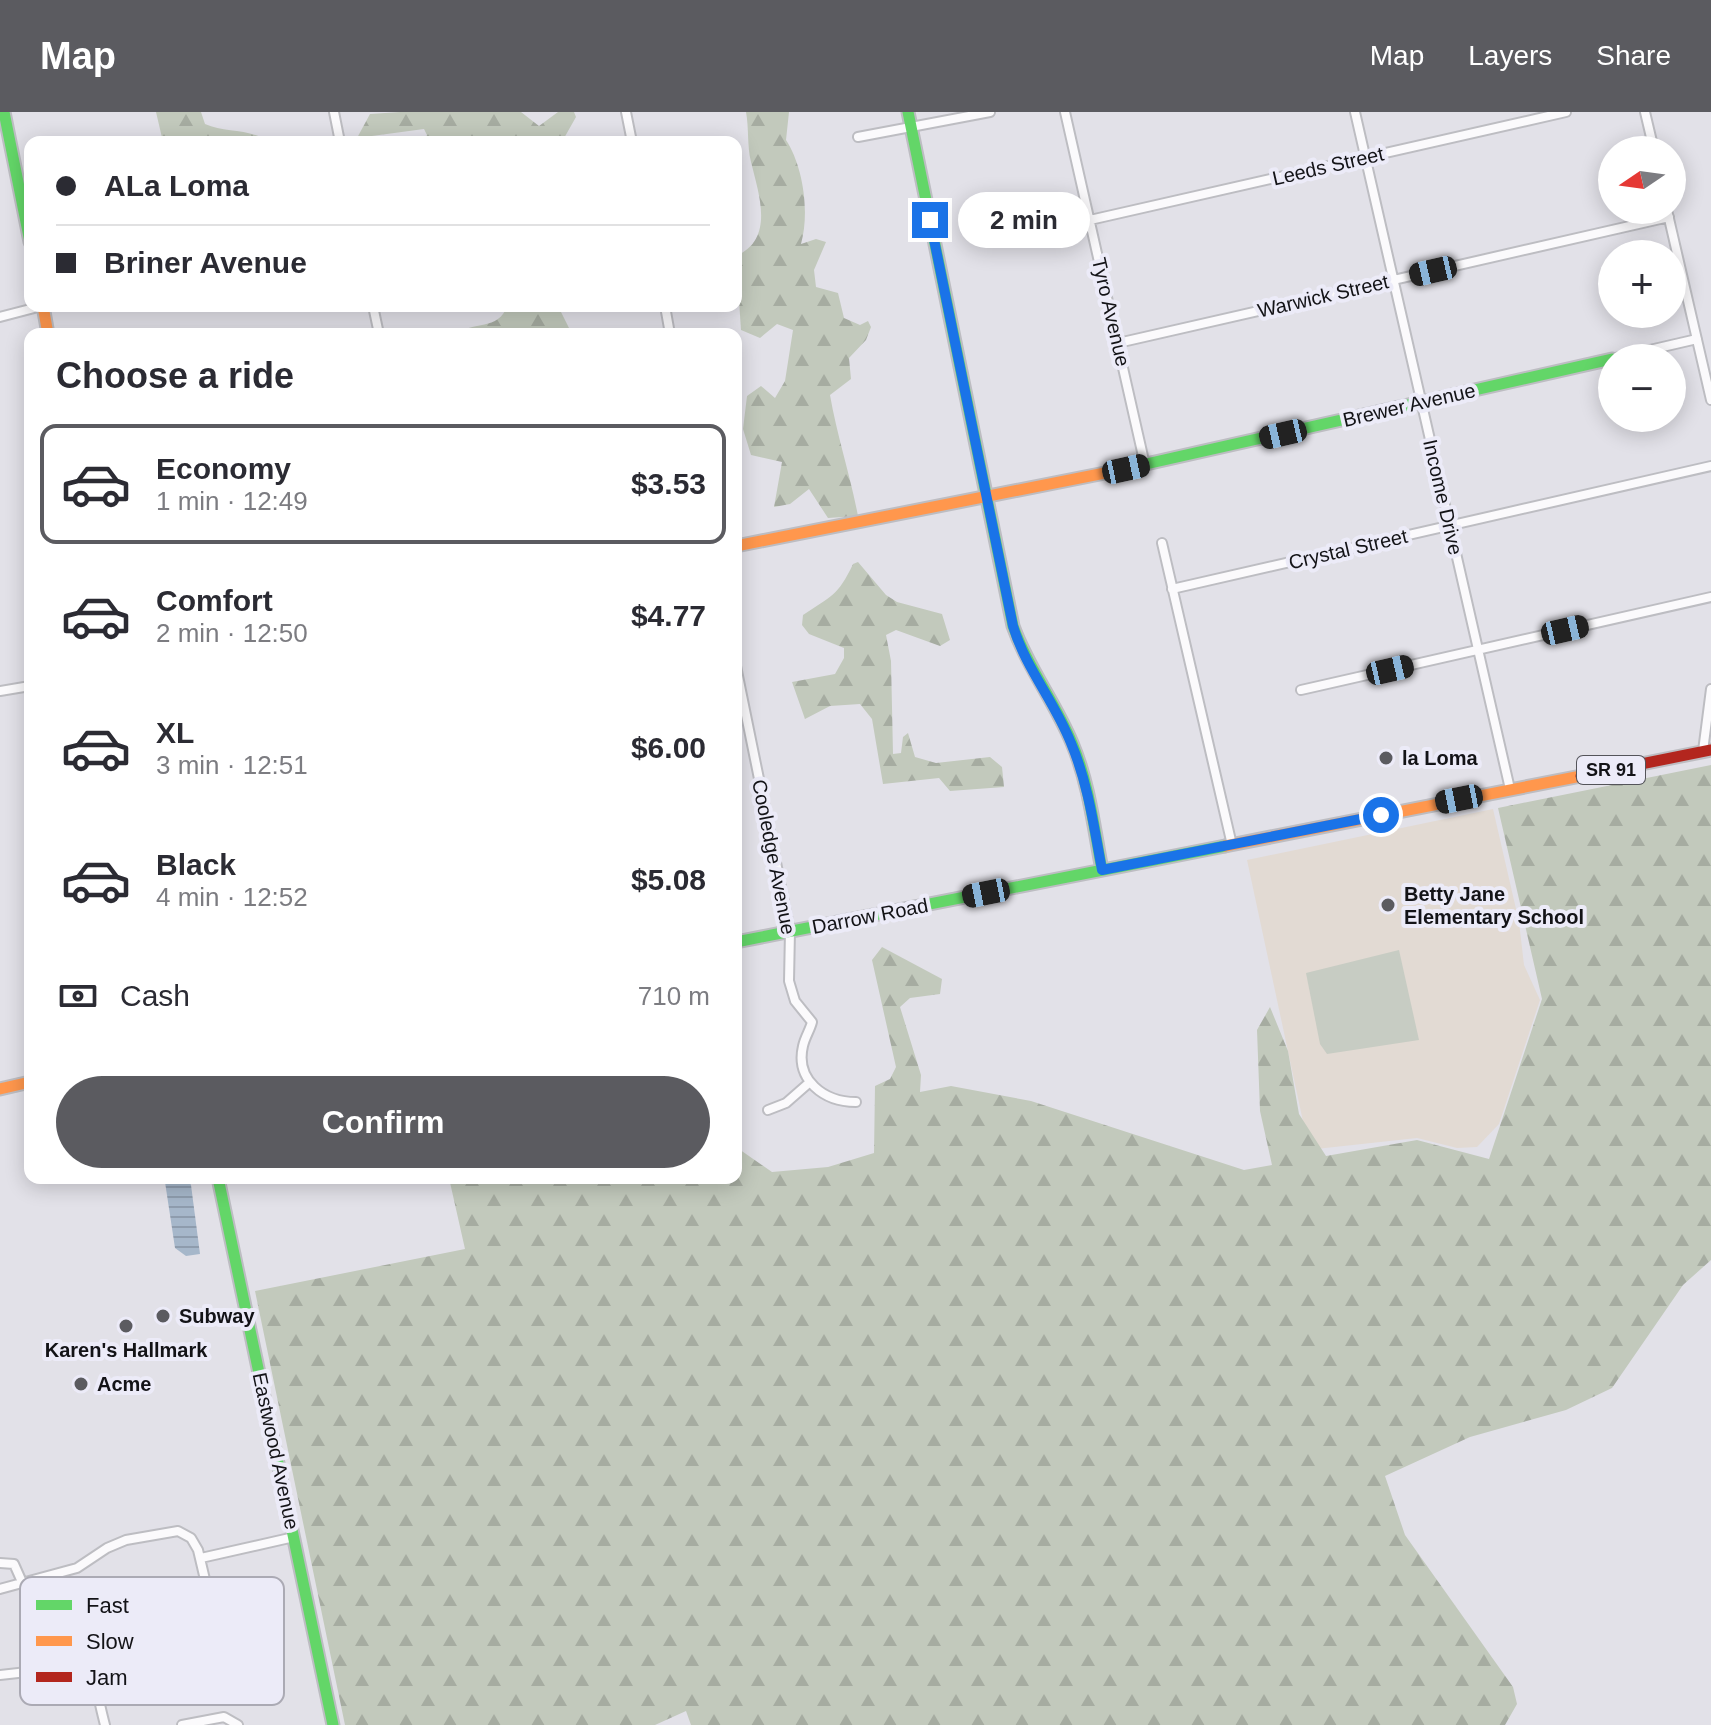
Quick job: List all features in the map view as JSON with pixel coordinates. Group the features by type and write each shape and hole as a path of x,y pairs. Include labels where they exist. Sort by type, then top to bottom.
{"street":[{"path":"4,112 24,212"},
{"path":"334,112 339,136"},
{"path":"626,112 631,136"},
{"path":"908,112 985,497 1017,639 1034,678 1071,741 1089,802 1102,870"},
{"path":"858,137 990,112"},
{"name":"Tyro Avenue","path":"1065,112 1145,465"},
{"name":"Income Drive","path":"1355,112 1510,789"},
{"name":"Leeds Street","path":"1090,220 1566,112"},
{"path":"1645,112 1651,136"},
{"name":"Warwick Street","path":"1118,343 1623,224"},
{"path":"1671,224 1711,400"},
{"path":"0,317 24,311"},
{"name":"Brewer Avenue","path":"1675,344 1697,339"},
{"name":"Brewer Avenue","path":"742,545 1145,465 1598,362"},
{"name":"Crystal Street","path":"1172,589 1711,466"},
{"path":"1162,543 1232,845"},
{"path":"1301,690 1711,597"},
{"path":"0,691 24,687"},
{"path":"1707,750 1711,689"},
{"name":"Cooledge Avenue","path":"742,695 790,931 788,974 792,995 812,1022 802,1054 810,1082"},
{"name":"Darrow Road","path":"742,941 1707,750"},
{"path":"768,1110 786,1103 810,1082 826,1096 856,1102"},
{"path":"0,1089 24,1083"},
{"name":"Eastwood Avenue","path":"219,1184 333,1725"},
{"path":"42,1577 77,1568 113,1544 173,1530 191,1538 201,1558 204,1577"},
{"path":"201,1558 294,1537"},
{"path":"0,1563 14,1564 20,1578"},
{"path":"0,1589 20,1583"},
{"path":"0,1675 20,1672"},
{"path":"101,1705 105,1725"},
{"path":"182,1725 224,1717 238,1725"}],"shaded area":[{"path":"1493,809 1519,922 1524,965 1540,1000 1499,1124 1477,1147 1457,1148 1417,1138 1316,1149 1307,1140 1247,860"},
{"path":"1399,950 1419,1040 1327,1054 1320,1044 1306,973"}],"green space":[{"path":"156,112 201,112 205,124 256,136 162,136"},
{"path":"521,112 539,126 558,112 574,112 576,117 565,136 426,136 424,129 358,136 370,114"},
{"path":"746,112 789,112 786,140 801,176 805,204 801,244 816,239 826,242 814,270 816,287 838,293 844,318 860,325 868,321 871,327 866,340 849,358 851,379 830,395 858,516 828,518 809,489 790,504 774,507 782,462 751,455 743,429 747,396 761,386 775,398 785,381 793,330 777,324 760,338 741,328 742,252 756,239 761,215"},
{"path":"561,312 569,328 470,328 492,322 503,314"},
{"path":"858,562 886,595 897,602 942,614 950,640 940,646 896,630 886,635 891,661 893,754 901,753 903,737 908,733 915,757 936,763 990,757 1002,767 1004,787 950,791 939,778 883,784 872,719 860,704 830,706 805,719 792,682 835,674 844,658 844,648 809,634 802,625 803,615 833,594 853,564"},
{"path":"1711,765 1711,1260 1683,1285 1612,1388 1566,1410 1470,1437 1385,1476 1405,1535 1513,1687 1517,1704 1505,1725 691,1725 686,1711 655,1725 345,1725 255,1291 465,1249 450,1184 742,1184 742,1151 772,1172 828,1167 874,1153 875,1086 890,1079 896,1067 872,960 882,947 942,979 940,994 910,998 900,1007 921,1075 920,1092 951,1086 1031,1101 1244,1170 1272,1165 1260,1111 1257,1030 1270,1007 1288,1051 1299,1114 1326,1156 1417,1140 1489,1159 1542,999 1498,808"}],"water":[{"path":"165,1184 190,1184 200,1254 186,1256 175,1248"}],"traffic: fast":[{"path":"4,112 24,212"},
{"path":"908,112 1013,626 1078,758 1102,870"},
{"path":"1115,471 1598,362"},
{"path":"742,941 1225,846"},
{"path":"219,1184 333,1725"}],"traffic: slow":[{"path":"44,312 47,328"},
{"path":"742,545 1115,471"},
{"path":"1225,846 1581,776"},
{"path":"0,1089 24,1083"}],"traffic: jam":[{"path":"1581,776 1711,750"}],"place":[{"name":"la Loma","path":"1386,758"},
{"name":"Betty Jane Elementary School","path":"1388,905"},
{"name":"Subway","path":"163,1316"},
{"name":"Karen's Hallmark","path":"126,1326"},
{"name":"Acme","path":"81,1384"}],"route":[{"path":"930,220 1013,626 1021,652 1071,741 1081,768 1102,870 1381,815"}]}
